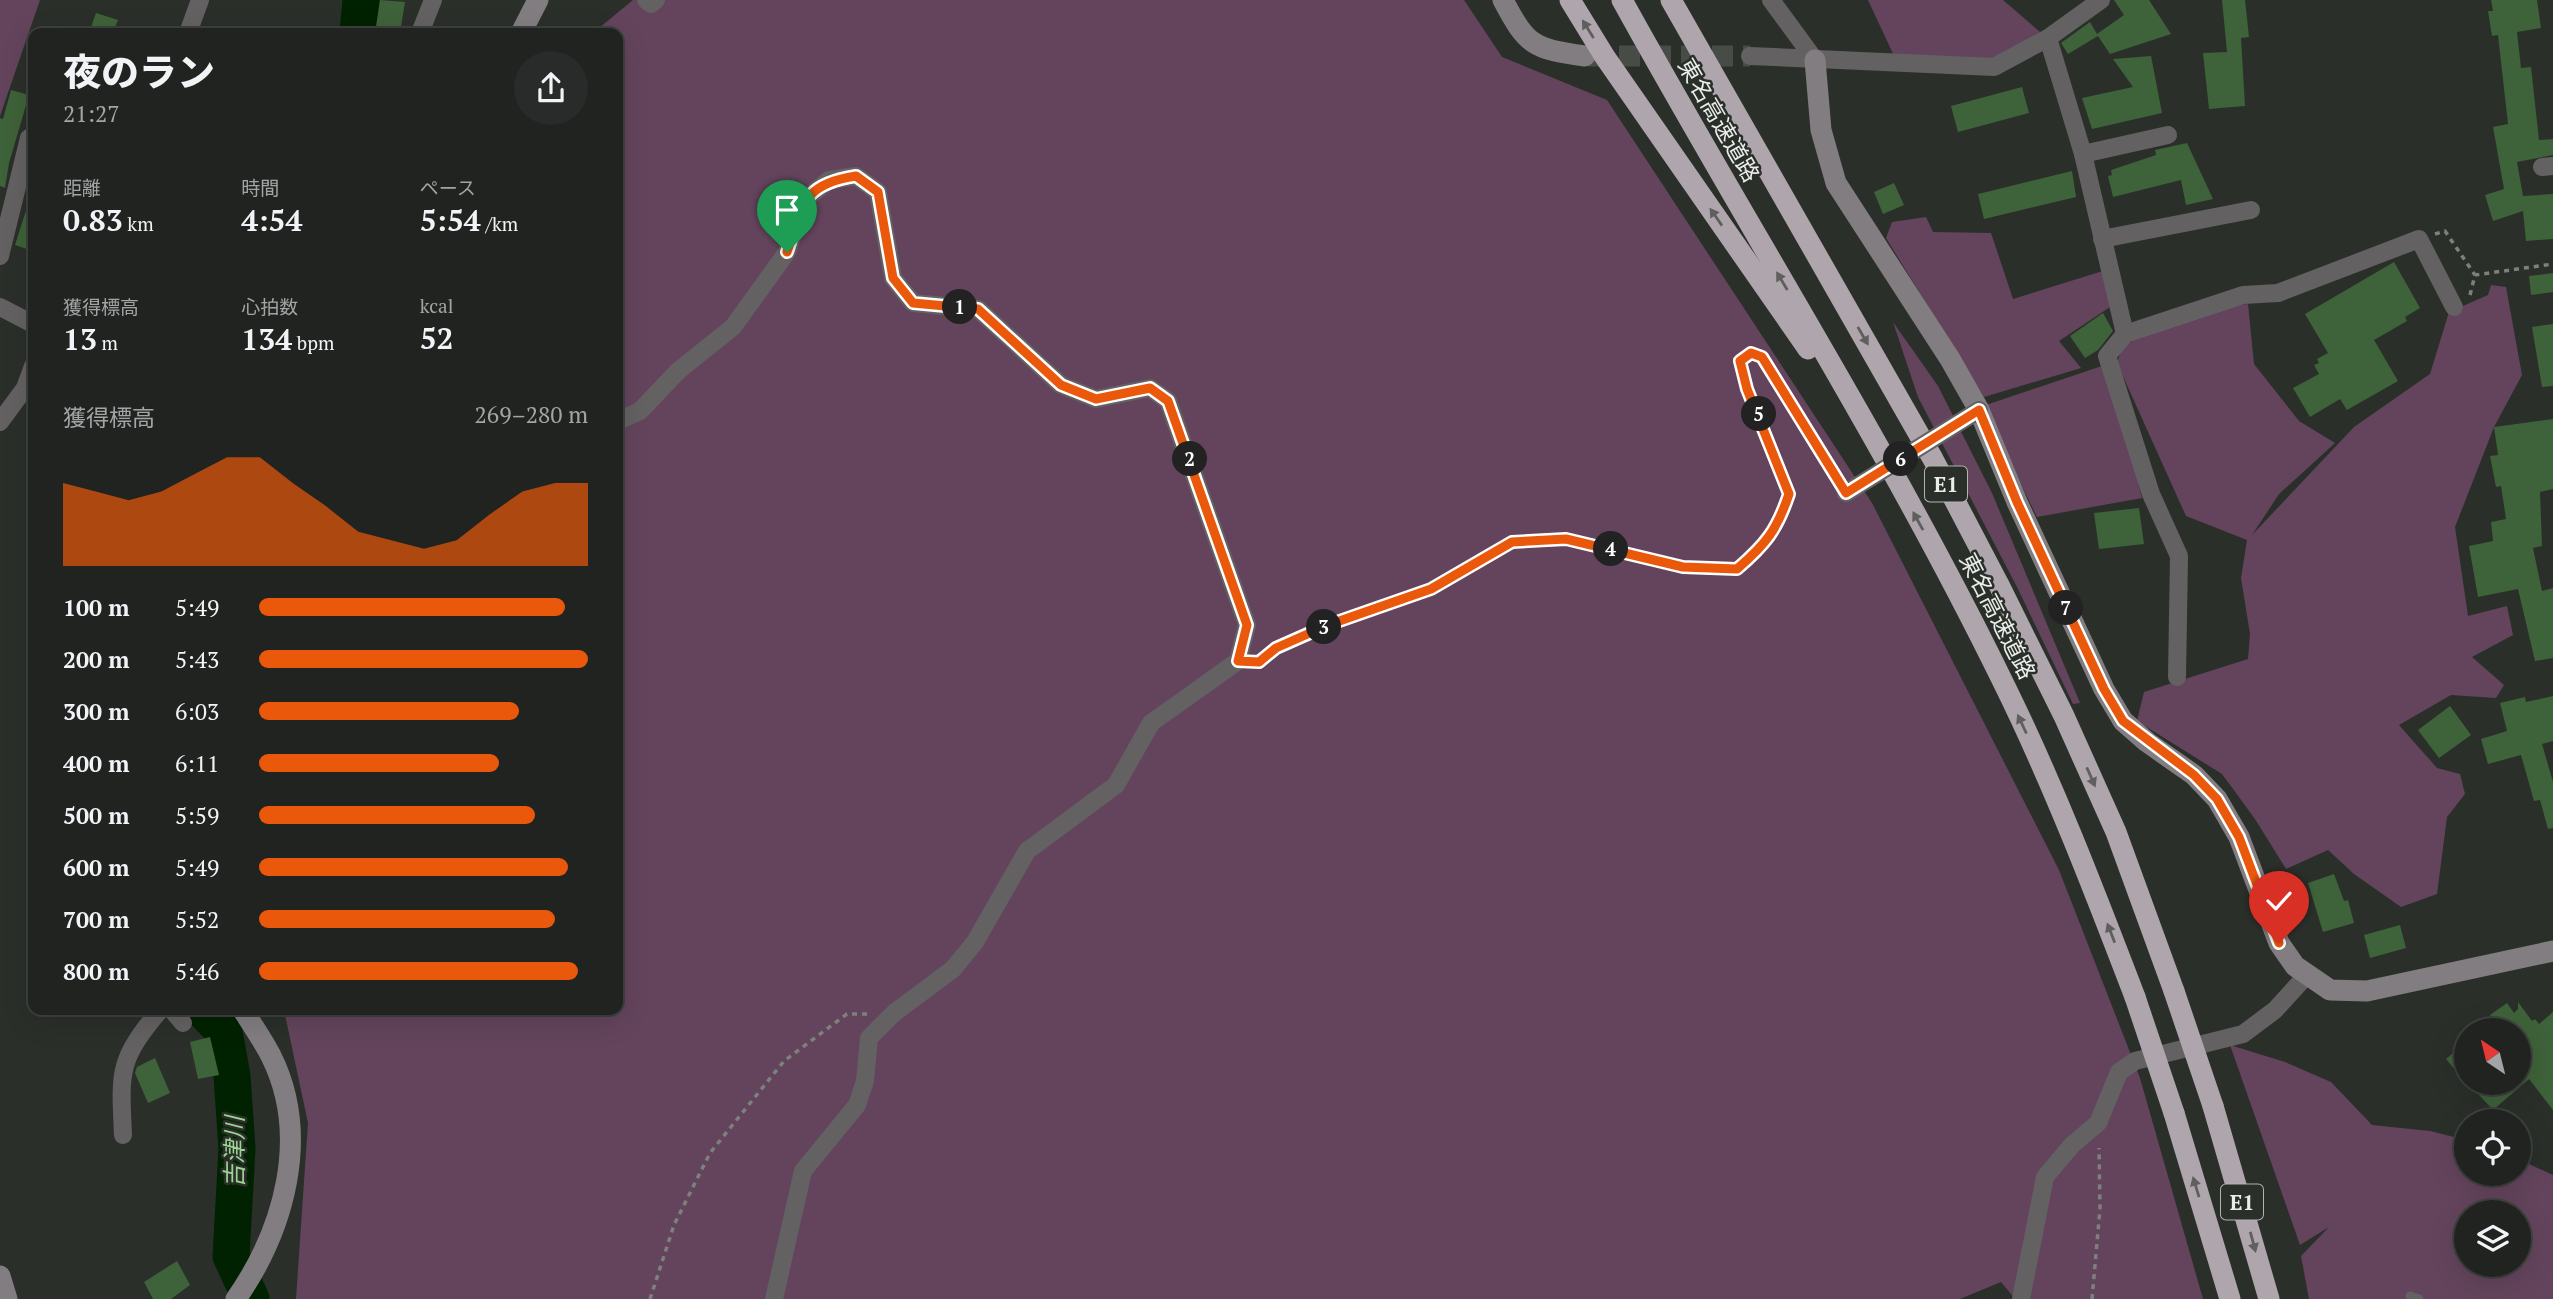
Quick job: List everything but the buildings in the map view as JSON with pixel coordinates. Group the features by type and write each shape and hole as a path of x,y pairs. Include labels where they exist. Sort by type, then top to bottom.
{"highway":[{"path":"1570,0 1605,57 1881,455"},
{"name":"東名高速道路","path":"1622,0 1947,571 2002,680 2069,826 2135,997 2174,1113 2230,1299"},
{"name":"東名高速道路","path":"1671,0 1933,459 2064,716 2116,831 2174,991 2213,1106 2269,1299"},
{"path":"1683,0 1728,101"}],"street":[{"path":"190,28 200,0"},
{"path":"422,28 433,0"},
{"path":"524,28 538,0"},
{"path":"646,0 651,4 656,0"},
{"path":"1503,0 1519,31 1546,51 1585,56"},
{"path":"1771,0 1815,60 1821,130 1836,183 1950,359 1979,410 2017,502 2104,689 2123,721 2194,775 2217,799 2239,837 2279,943 2295,967 2330,990 2367,991 2553,951"},
{"path":"1750,56 1994,67 2048,38 2101,0"},
{"path":"2048,38 2083,154 2125,334"},
{"path":"2083,154 2168,135"},
{"path":"0,256 28,142"},
{"path":"623,419 640,411 678,371 733,327 787,252 805,200 829,180 856,176 878,192 893,278 913,303 978,309 1061,385 1096,399 1150,388 1168,401 1247,625 1238,661 1151,723 1116,785 1027,851 975,942 953,968 894,1013 869,1038 865,1081 857,1105 803,1171 774,1299"},
{"path":"2102,239 2251,210"},
{"path":"2177,677 2179,556 2151,494 2107,356 2125,334 2243,295 2278,293 2419,239 2454,307"},
{"path":"0,307 28,321"},
{"path":"0,422 28,378"},
{"path":"1846,493 1979,410"},
{"path":"2021,1299 2045,1177 2072,1146 2098,1123 2119,1072 2135,1061 2243,1034 2275,1010 2306,976"},
{"path":"123,1135 120,1079 133,1042 156,1015"},
{"path":"236,1299 251,1276 280,1212 291,1149 287,1108 272,1057 246,1015"},
{"path":"0,1276 7,1299"}],"path":[{"path":"2419,239 2445,231 2475,275 2469,299 2454,307"},
{"path":"2475,275 2553,264"},
{"path":"1238,661 1259,662 1276,648 1328,625 1431,589 1512,542 1566,539 1683,567 1737,569 1766,545 1780,521 1789,494 1747,389 1740,361 1751,353 1762,357 1846,493"},
{"path":"650,1299 674,1225 710,1153 784,1061 847,1014 894,1013"},
{"path":"2092,1299 2100,1209 2098,1123"}],"shaded area":[{"path":"0,0 40,0 30,28 28,28 0,116"},
{"path":"633,0 1464,0 1502,57 1607,100 1872,503 2059,870 2140,1078 2203,1299 2015,1299 2001,1282 1960,1299 296,1299 308,1123 285,1015 623,1015 623,28 599,28"},
{"path":"1868,0 2003,0 2040,32 2000,59 1895,58"},
{"path":"1926,217 1933,232 1991,233 2013,299 2106,270 2113,305 2059,341 2081,368 1984,397 1886,238 1892,222"},
{"path":"2491,285 2506,287 2522,375 2494,427 2455,527 2468,616 2507,606 2513,635 2472,657 2504,685 2496,698 2451,695 2399,725 2437,768 2460,774 2465,794 2447,817 2437,894 2401,907 2354,874 2328,850 2286,869 2255,819 2222,774 2137,721 2144,692 2248,659 2250,634 2241,578 2247,540 2186,516 2117,363 2123,345 2226,306 2248,304 2254,364 2299,421 2335,443 2279,494 2252,535 2354,427 2430,374 2449,312 2488,295"},
{"path":"1893,322 1938,386 1992,493 2080,703 2073,704 2018,589 1918,397"},
{"path":"2108,364 2142,498 2037,517 1983,406"},
{"path":"2230,1045 2285,1062 2331,1082 2372,1125 2430,1131 2454,1137 2454,1186 2531,1186 2531,1165 2553,1175 2553,1299 2309,1299 2301,1256 2329,1227 2300,1245"}],"waterway":[{"name":"吉津川","path":"358,28 361,0"},
{"name":"吉津川","path":"208,1015 224,1032 232,1076 237,1149 231,1256 251,1299"}],"tunnel":[{"path":"1588,56 1750,56"}],"route":[{"path":"787,252 805,200 829,180 856,176 878,192 893,278 913,303 978,309 1061,385 1096,399 1150,388 1168,401 1190,456 1247,625 1238,661 1259,662 1276,648 1328,625 1385,608 1431,589 1512,542 1566,539 1683,567 1737,569 1766,545 1780,521 1789,494 1747,389 1740,361 1751,353 1762,357 1846,493 1979,410 1991,433 2017,502 2104,689 2123,721 2147,742 2194,775 2217,799 2239,837 2279,943"}]}
